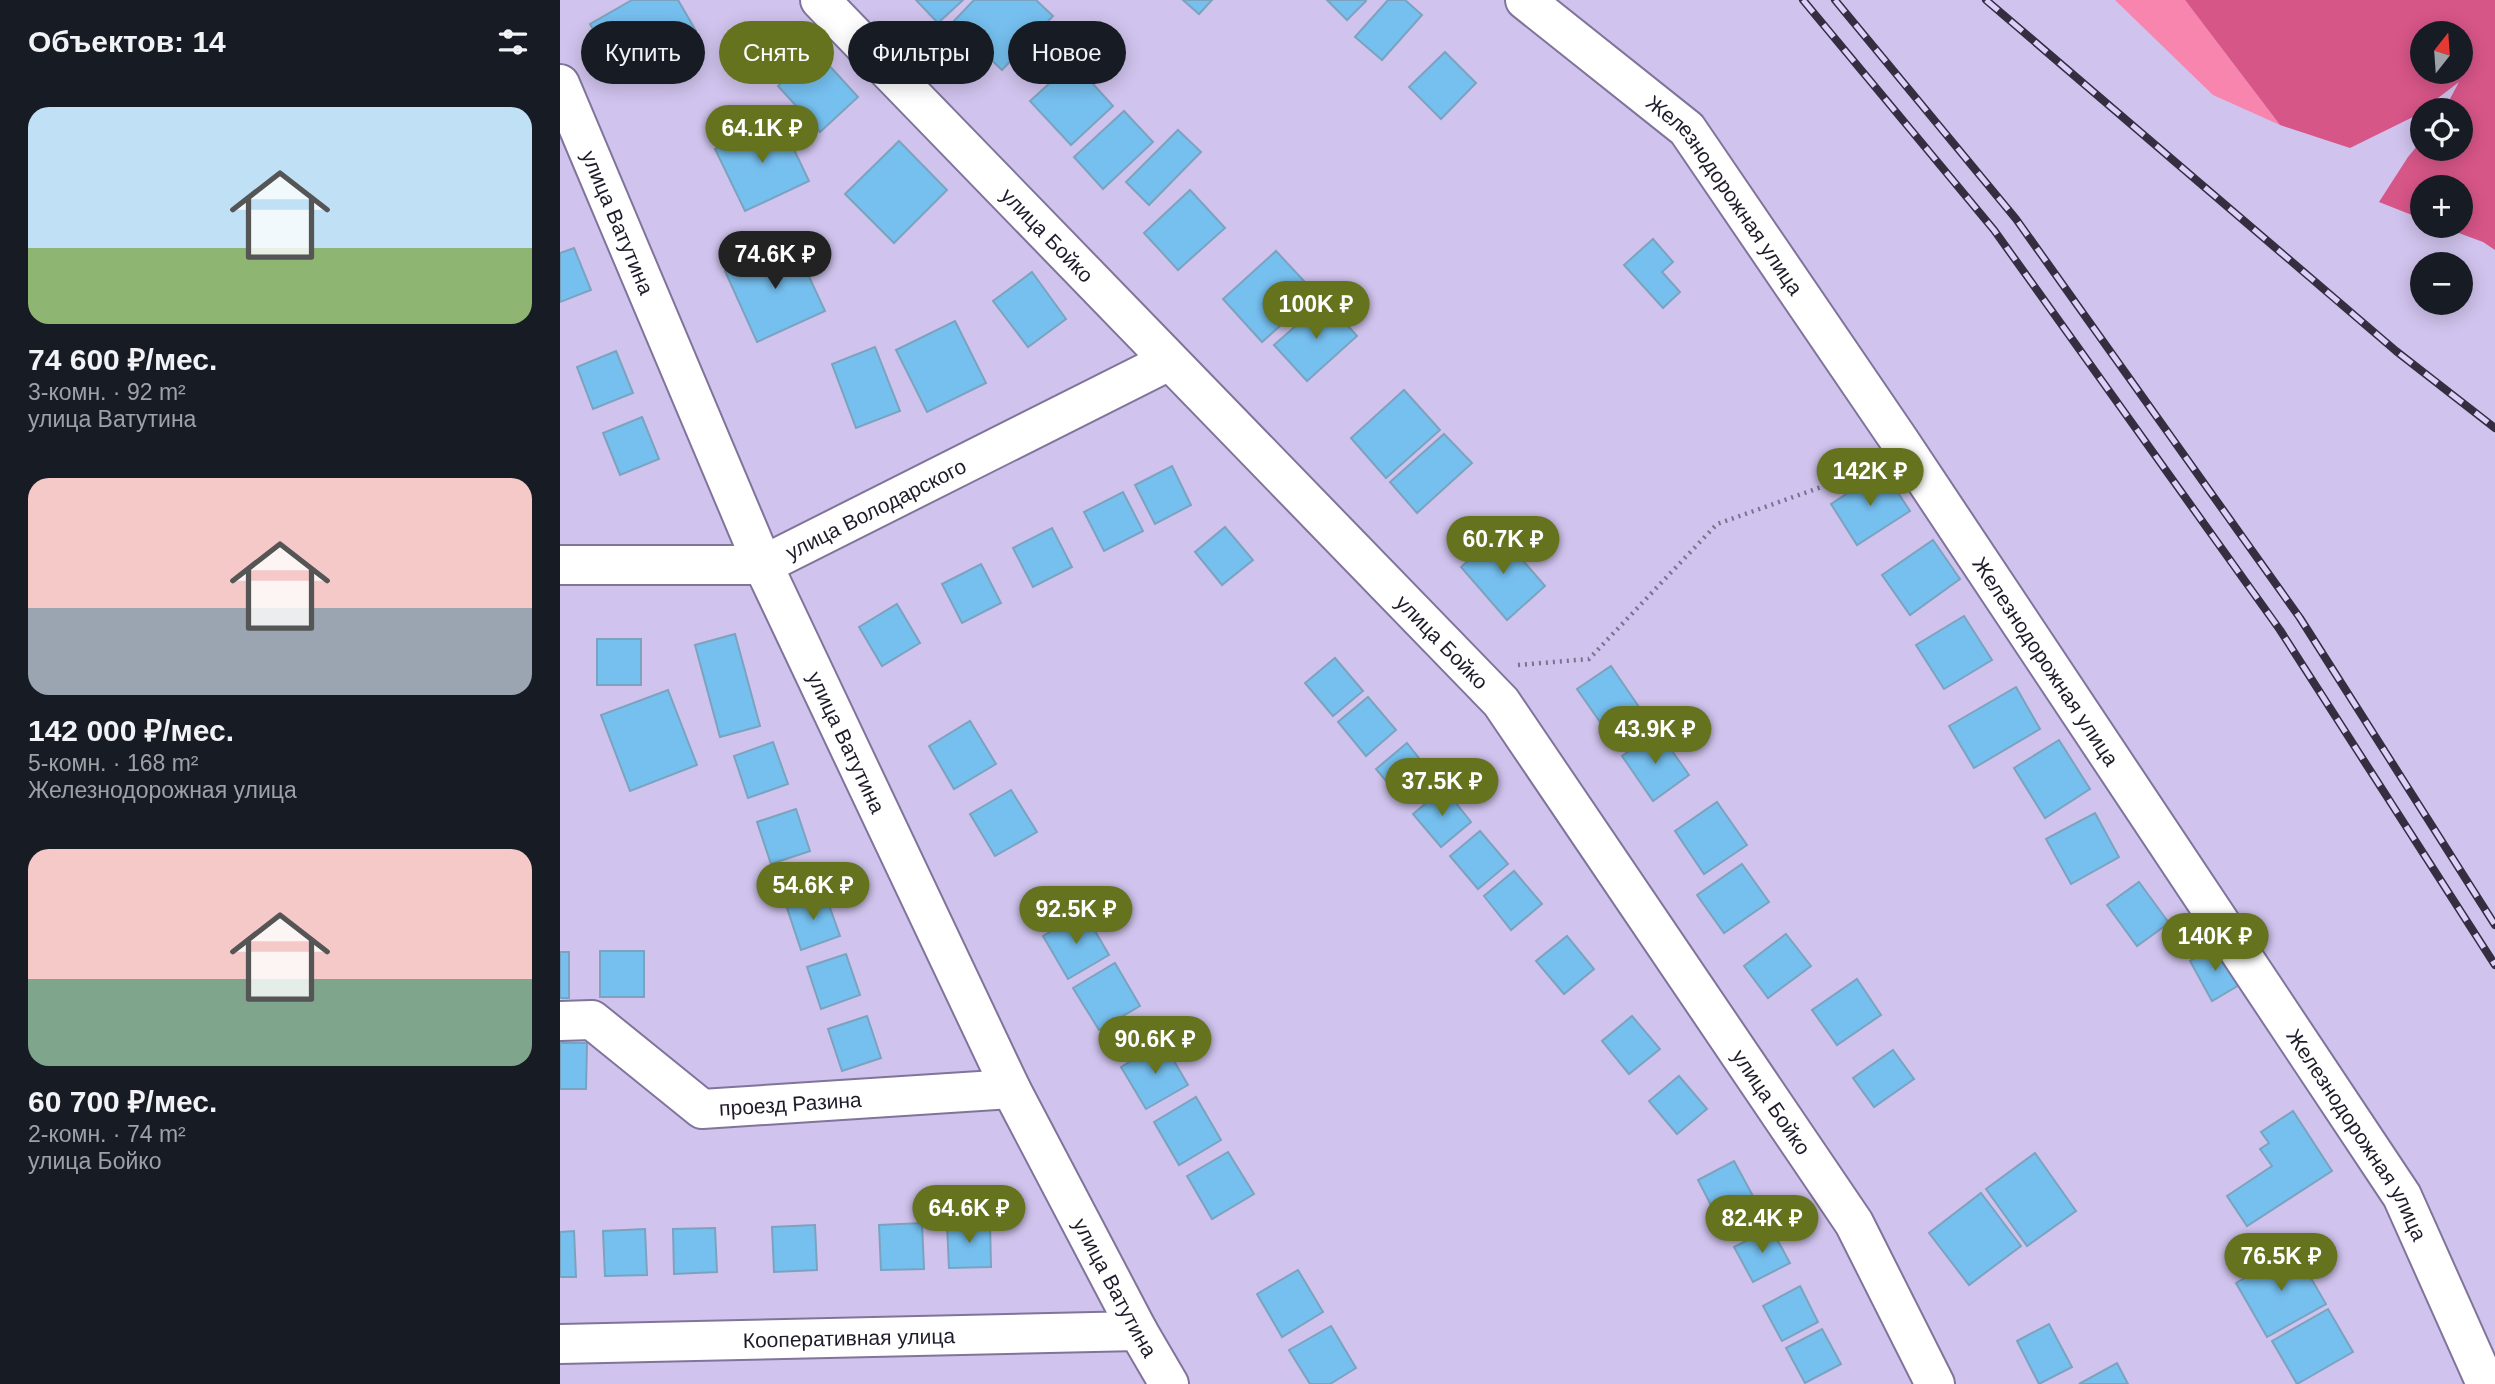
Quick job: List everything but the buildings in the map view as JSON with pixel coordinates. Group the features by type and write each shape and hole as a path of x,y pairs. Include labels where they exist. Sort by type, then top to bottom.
{"street":[{"name":"улица Бойко","path":"820,0 1501,702 1854,1223 1935,1384"},
{"name":"Железнодорожная улица","path":"1525,0 1687,129 1899,440 2402,1196 2486,1384"},
{"name":"улица Ватутина","path":"560,83 763,565 1011,1089 1138,1331 1169,1384"},
{"name":"улица Володарского","path":"560,565 763,565 1169,360"},
{"name":"проезд Разина","path":"560,1021 592,1020 702,1109 1011,1089"},
{"name":"Кооперативная улица","path":"560,1344 1138,1331"}],"path":[{"path":"1469,669 1589,659 1717,524 1830,484 1899,440"}],"shaded area":[{"path":"2115,0 2185,0 2280,125 2213,95"},
{"path":"2185,0 2495,0 2495,250 2472,238 2473,175 2410,175 2410,214 2379,202 2410,155 2410,161 2473,161 2473,98 2450,98 2458,84 2473,84 2473,21 2410,21 2410,84 2456,84 2438,98 2410,98 2410,118 2350,148 2280,125"}],"railway":[{"path":"1803,0 1994,230 2280,630 2495,965"},
{"path":"1835,0 2016,219 2300,618 2495,925"},
{"path":"1986,0 2396,351 2495,428"}]}
